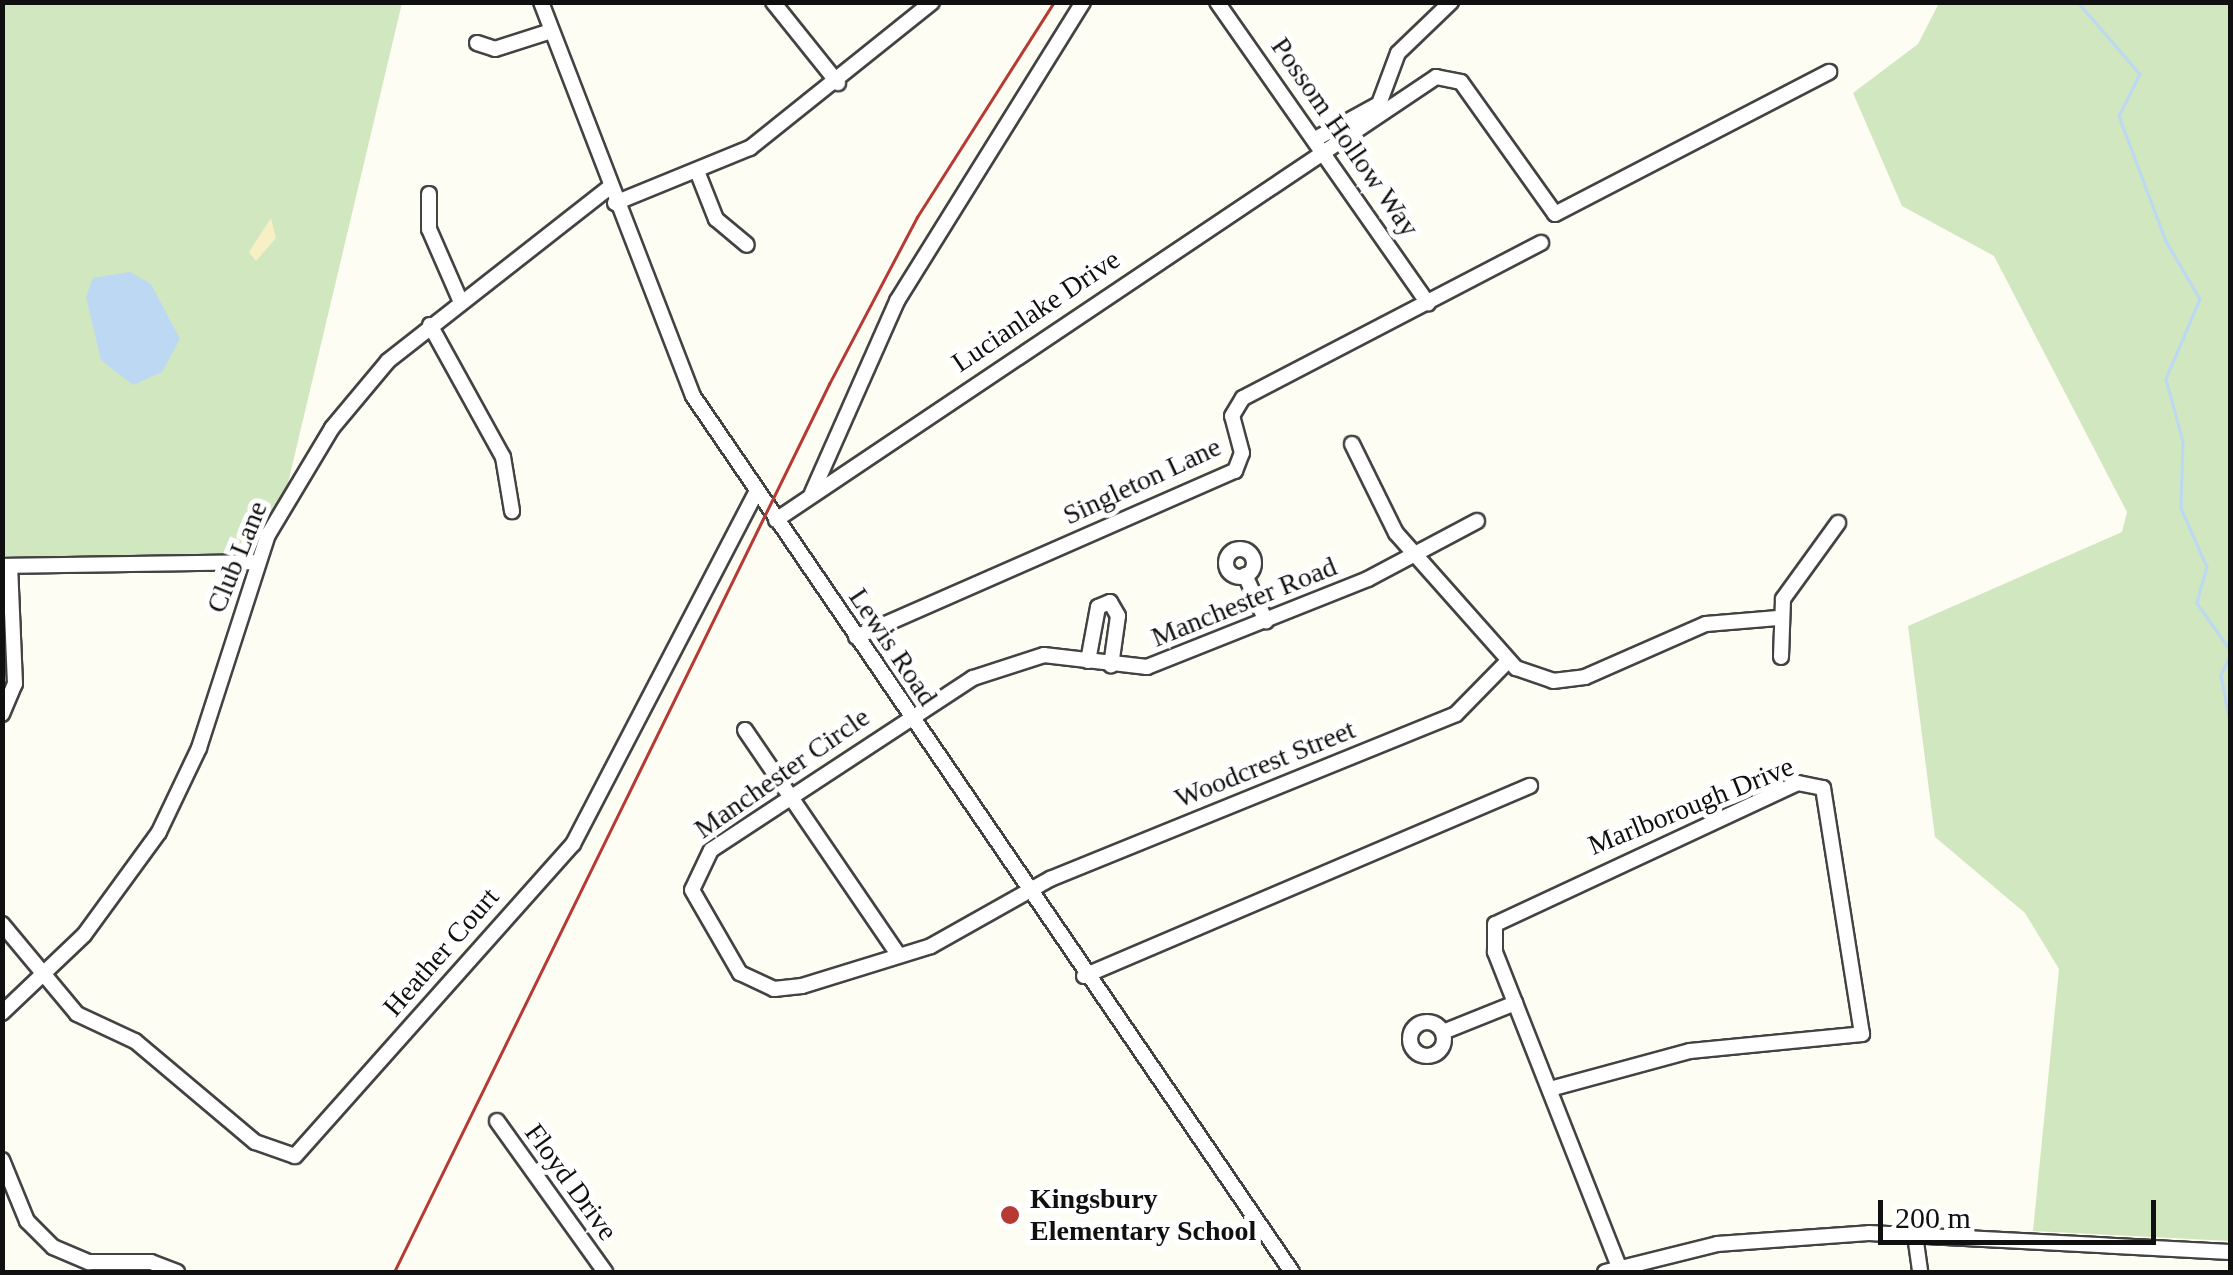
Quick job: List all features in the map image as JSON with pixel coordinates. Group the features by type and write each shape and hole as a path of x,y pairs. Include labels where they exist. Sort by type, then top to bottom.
{"street":[{"name":"Lewis Road","path":"542,2 676,363 756,492 1027,892 1292,1272"},
{"path":"773,2 838,83"},
{"path":"615,203 750,148 838,83 932,2"},
{"path":"812,494 897,301 1083,2"},
{"path":"1323,143 1379,104 1398,53 1451,2"},
{"name":"Possom Hollow Way","path":"1218,3 1323,143 1428,303"},
{"path":"476,44 495,49 551,30"},
{"path":"1323,143 1451,75 1544,205 1564,213 1830,72"},
{"name":"Lucianlake Drive","path":"776,520 1323,143"},
{"path":"697,171 721,227 747,245"},
{"name":"Club Lane","path":"2,1012 47,972 124,886 181,791 256,562 332,428 460,300 609,188"},
{"path":"429,194 429,228 460,300"},
{"name":"Singleton Lane","path":"856,637 1235,471 1242,453 1232,416 1243,398 1541,243"},
{"path":"430,326 504,457 512,511"},
{"path":"1352,444 1410,551 1507,662 1562,682 1706,624 1778,618"},
{"name":"Heather Court","path":"47,972 77,1014 136,1042 255,1142 295,1156 579,835 756,492"},
{"name":"Manchester Road","path":"908,716 1018,660 1088,661 1147,668 1266,621 1477,520"},
{"path":"1781,658 1778,618 1789,585 1838,523"},
{"path":"2,714 16,671 6,566 256,562"},
{"path":"1245,575 1266,621"},
{"path":"1088,661 1098,607 1117,610 1111,666"},
{"name":"Woodcrest Street","path":"1027,892 1456,714 1507,662"},
{"name":"Manchester Circle","path":"908,716 711,850 693,874 698,909 740,973 785,990 899,956 1027,892"},
{"path":"745,730 899,956"},
{"name":"Marlborough Drive","path":"1550,1089 1690,1051 1862,1034 1828,794 1798,783 1501,916 1493,942 1514,1003 1621,1270"},
{"path":"1084,976 1530,786"},
{"path":"2,924 47,972"},
{"path":"1443,1032 1514,1003"},
{"name":"Floyd Drive","path":"497,1121 605,1272"},
{"path":"2,1160 27,1221 53,1247 89,1262 151,1262 177,1272"},
{"path":"1915,1234 1920,1272"},
{"path":"1605,1272 1764,1238 1915,1234 2230,1252"}],"green space":[{"path":"2,3 402,3 288,483 252,555 3,559"},
{"path":"1939,3 2230,3 2230,1241 2033,1231 2059,969 2025,913 1935,837 1908,626 2122,532 2127,512 1994,256 1902,206 1853,93 1918,44"}],"sand":[{"path":"271,218 276,238 256,261 249,252"}],"water":[{"path":"130,272 151,284 180,339 162,372 133,385 101,360 86,297 93,278"}],"waterway":[{"path":"2078,2 2140,74 2119,116 2166,241 2200,299 2166,379 2183,441 2181,508 2207,567 2197,603 2230,650"},
{"path":"2230,656 2221,675 2230,723"}],"railway":[{"path":"394,1272 829,384 917,217 1054,2"}],"place":[{"name":"Kingsbury Elementary School","path":"1010,1215"}]}
